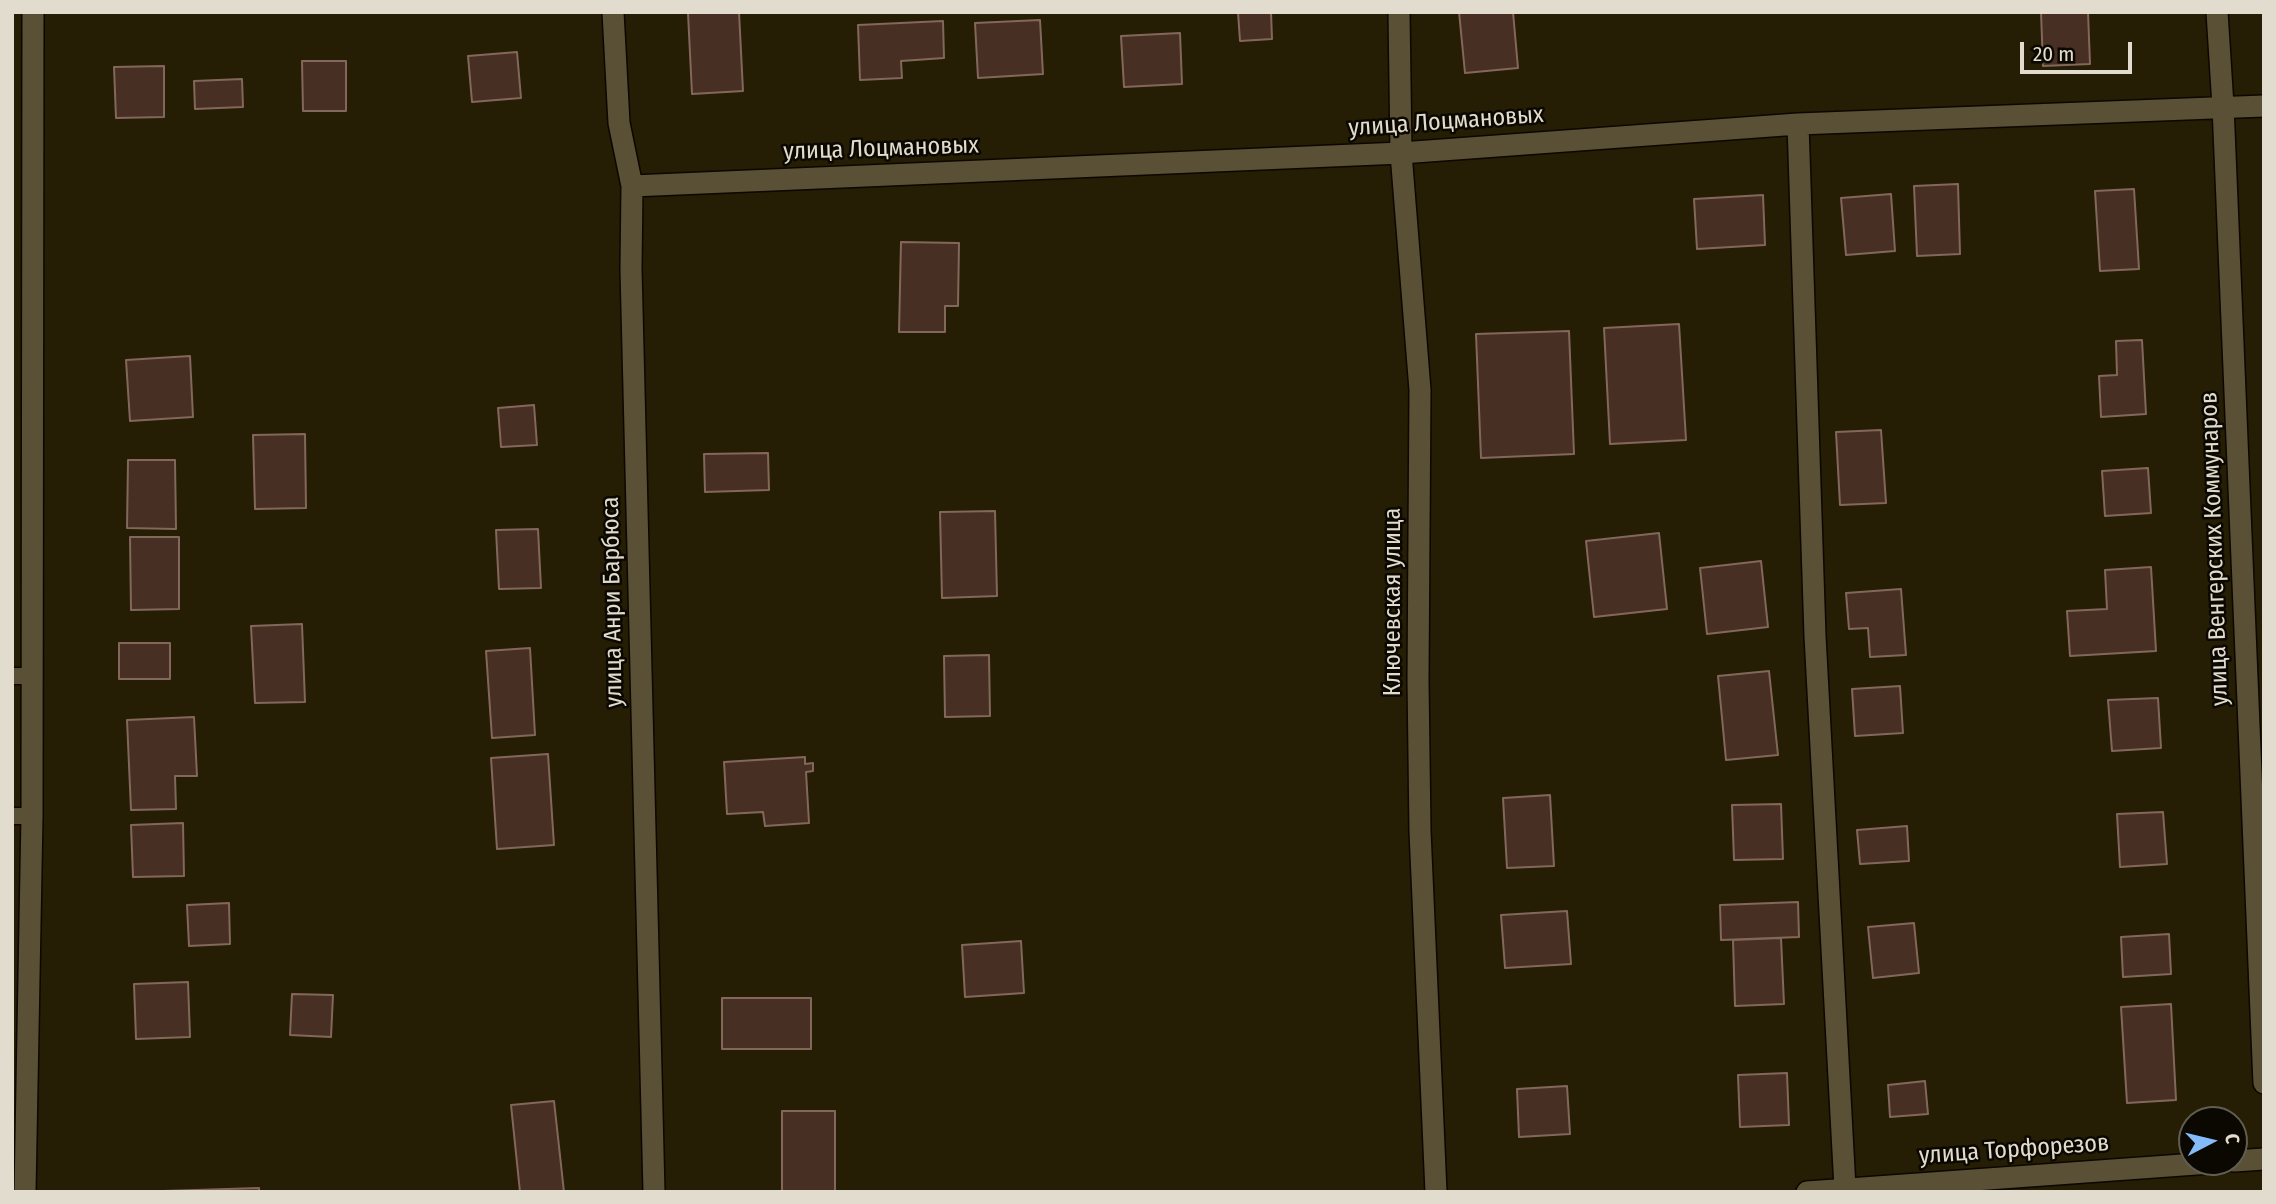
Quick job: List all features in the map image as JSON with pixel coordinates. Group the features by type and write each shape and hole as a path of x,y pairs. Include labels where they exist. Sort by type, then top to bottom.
{"street":[{"path":"25,1192 18,1153 22,676 33,12"},
{"name":"улица Анри Барбюса","path":"613,12 619,123 632,186 631,269 654,1192"},
{"name":"Ключевская улица","path":"1399,12 1401,153 1420,390 1420,831 1436,1192"},
{"name":"улица Венгерских Коммунаров","path":"2217,12 2224,106 2264,1083"},
{"name":"улица Лоцмановых","path":"632,186 1401,153 1798,124 2264,106"},
{"path":"1798,124 1815,636 1845,1188"},
{"name":"улица Торфорезов","path":"1807,1192 2178,1165"}],"building":[{"path":"739,12 743,91 692,94 688,13"},
{"path":"1238,12 1271,12 1272,39 1240,41"},
{"path":"1459,12 1513,12 1518,68 1465,73"},
{"path":"2041,12 2088,12 2090,64 2043,66"},
{"path":"1040,20 1043,74 978,78 975,23"},
{"path":"943,21 944,58 901,61 902,78 860,80 858,25"},
{"path":"1180,33 1182,84 1124,87 1121,36"},
{"path":"517,52 521,98 472,102 468,56"},
{"path":"302,61 346,61 346,111 303,111"},
{"path":"164,66 164,117 116,118 114,67"},
{"path":"242,79 243,107 195,109 194,81"},
{"path":"1958,184 1960,254 1917,256 1914,186"},
{"path":"2134,189 2139,269 2100,271 2095,191"},
{"path":"1891,194 1895,251 1846,255 1841,198"},
{"path":"1763,195 1765,245 1697,249 1694,199"},
{"path":"901,242 959,243 958,306 945,306 945,332 899,332"},
{"path":"1679,324 1686,440 1610,444 1604,328"},
{"path":"1569,331 1574,454 1481,458 1476,334"},
{"path":"2142,340 2146,414 2101,417 2099,376 2117,375 2116,341"},
{"path":"190,356 193,417 130,421 126,360"},
{"path":"534,405 537,445 501,447 498,408"},
{"path":"1881,430 1886,503 1840,505 1836,432"},
{"path":"305,434 306,508 255,509 253,435"},
{"path":"768,453 769,490 705,492 704,454"},
{"path":"128,460 175,460 176,529 127,528"},
{"path":"2148,468 2151,513 2105,516 2102,471"},
{"path":"995,511 997,596 942,598 940,512"},
{"path":"538,529 541,588 499,589 496,530"},
{"path":"1659,533 1667,609 1594,617 1586,541"},
{"path":"130,537 179,537 179,609 131,610"},
{"path":"1761,561 1768,627 1707,634 1700,568"},
{"path":"2151,567 2156,651 2070,656 2067,611 2107,609 2105,570"},
{"path":"1901,589 1906,655 1870,657 1868,628 1849,629 1846,593"},
{"path":"302,624 305,702 255,703 251,626"},
{"path":"119,643 170,643 170,679 119,679"},
{"path":"530,648 535,735 492,738 486,651"},
{"path":"989,655 990,716 945,717 944,656"},
{"path":"1769,671 1778,755 1726,760 1718,676"},
{"path":"1900,686 1903,733 1855,736 1852,689"},
{"path":"2158,698 2161,748 2112,751 2108,700"},
{"path":"194,717 197,776 175,776 176,809 131,810 127,720"},
{"path":"548,754 554,845 497,849 491,758"},
{"path":"805,757 805,764 813,763 813,771 806,772 809,823 765,826 763,812 727,814 724,762"},
{"path":"1550,795 1554,866 1507,868 1503,798"},
{"path":"1781,804 1783,859 1734,860 1732,805"},
{"path":"2163,812 2167,864 2120,867 2117,814"},
{"path":"183,823 184,876 133,877 131,825"},
{"path":"1907,826 1909,861 1860,864 1857,830"},
{"path":"1798,902 1799,937 1721,940 1720,905"},
{"path":"229,903 230,944 189,946 187,905"},
{"path":"1567,911 1571,964 1505,968 1501,915"},
{"path":"1914,923 1919,973 1873,978 1868,927"},
{"path":"2169,934 2171,974 2123,977 2121,937"},
{"path":"1781,938 1784,1004 1735,1006 1733,940"},
{"path":"1021,941 1024,993 965,997 962,945"},
{"path":"188,982 190,1037 136,1039 134,984"},
{"path":"292,994 333,995 331,1037 290,1035"},
{"path":"722,998 811,998 811,1049 722,1049"},
{"path":"2171,1004 2176,1100 2127,1103 2121,1007"},
{"path":"1787,1073 1789,1125 1740,1127 1738,1075"},
{"path":"1925,1081 1928,1114 1890,1117 1888,1085"},
{"path":"1567,1086 1570,1134 1519,1137 1517,1089"},
{"path":"554,1101 564,1192 520,1192 511,1105"},
{"path":"782,1111 835,1111 835,1192 782,1192"},
{"path":"259,1188 259,1192 163,1192 163,1191"}]}
